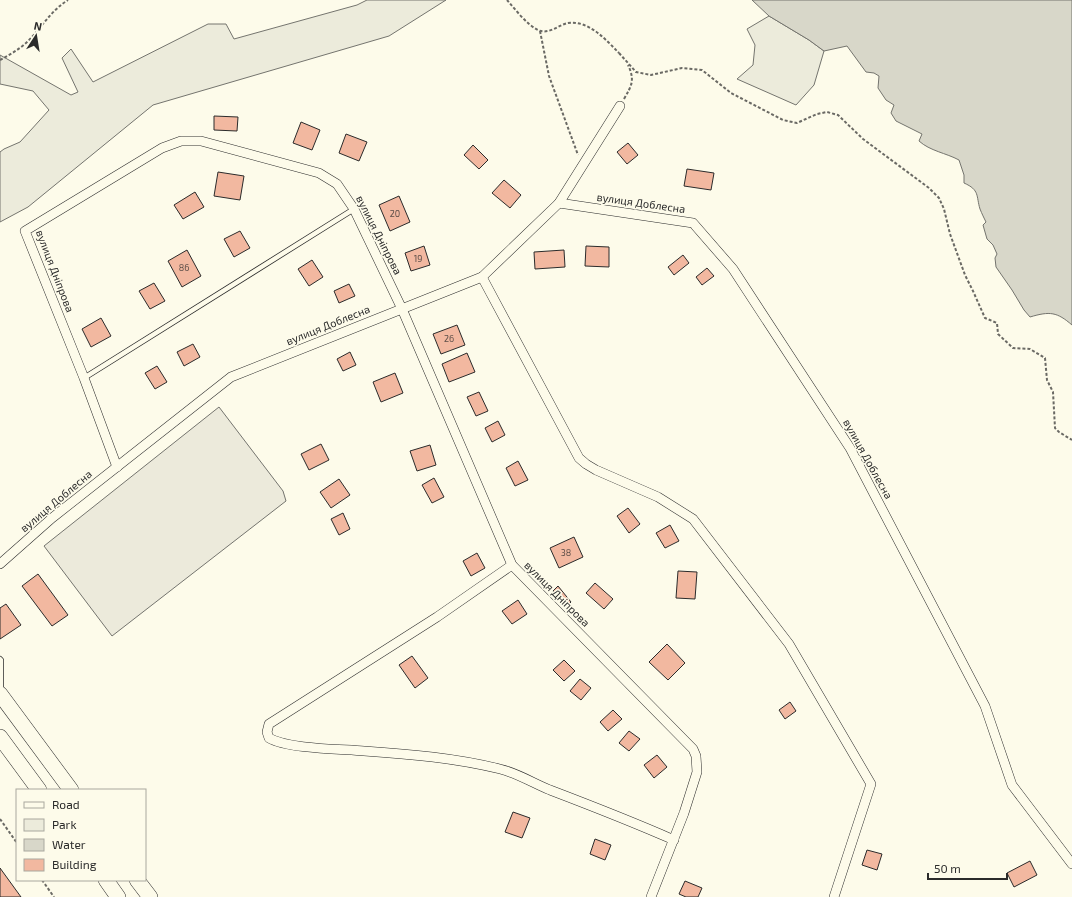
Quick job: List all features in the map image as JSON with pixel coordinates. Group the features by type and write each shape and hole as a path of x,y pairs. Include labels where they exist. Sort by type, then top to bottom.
{"main road":[{"path":"0,694 70,789"},
{"path":"0,737 38,789"},
{"path":"107,881 118,897"},
{"path":"138,881 150,897"}],"street":[{"path":"559,203 620,106"},
{"name":"вулиця Дніпрова","path":"117,467 84,378 25,231 162,148 181,141 201,141 319,173 337,184 354,209 402,309 512,565 693,749 696,756 697,772 674,840"},
{"name":"вулиця Доблесна","path":"0,564 52,518 230,377 482,277 559,203 694,223 733,269 850,448 985,706 1012,785 1072,864"},
{"path":"482,277 579,458 596,470 658,498 694,519 789,644 871,784 834,897"},
{"path":"512,565 437,617 269,724 267,732 269,738 276,742 299,746 448,759 501,769 548,789 631,820 674,840 651,897"}],"lane":[{"path":"84,378 354,209"},
{"path":"0,659 0,694"}],"path":[{"path":"0,60 19,49 31,38 50,15 68,0"},
{"path":"507,0 530,24 540,31 550,31 566,24 579,23 598,33 636,72 650,75 682,68 702,70 731,93 783,120 797,123 817,114 827,112 838,115 863,139 929,188 939,198 944,209 950,234 965,275 985,318 997,323 998,334 1013,348 1030,349 1045,358 1047,380 1053,392 1054,428 1072,440"},
{"path":"540,31 549,76 582,166"},
{"path":"619,53 628,64 632,74 632,85 620,106"},
{"path":"0,819 16,842"},
{"path":"43,881 54,897"}],"green space":[{"path":"367,0 446,0 389,36 153,105 28,207 0,222 0,152 20,142 49,110 33,91 0,84 0,55 71,95 78,92 62,58 71,49 93,82 208,24 226,24 234,39 357,5"},
{"path":"769,16 809,40 824,51 814,85 796,105 737,79 753,65 755,45 747,29"}],"shaded area":[{"path":"219,407 283,491 286,501 112,636 44,546"}],"water":[{"path":"752,0 1072,0 1072,325 1057,315 1048,313 1030,317 1024,310 996,267 995,258 997,254 993,245 987,239 983,225 986,222 980,209 975,191 973,188 964,183 964,175 959,160 933,150 923,144 919,141 922,134 896,121 891,113 894,105 886,100 878,88 879,76 874,73 866,72 847,46 824,51 809,40 769,16"}],"building":[{"path":"214,116 238,117 237,131 214,130"},
{"path":"301,122 320,130 312,150 293,143"},
{"path":"346,134 367,142 359,161 339,153"},
{"path":"628,143 638,155 627,164 617,152"},
{"path":"473,145 488,160 479,169 464,155"},
{"path":"687,169 714,173 711,190 684,186"},
{"path":"218,172 244,176 240,200 214,196"},
{"path":"504,180 521,195 510,208 492,193"},
{"path":"195,192 204,207 183,219 174,205"},
{"path":"399,196 410,222 390,231 379,205"},
{"path":"240,231 250,248 234,257 224,239"},
{"path":"424,246 430,265 411,271 405,253"},
{"path":"586,246 609,247 609,267 585,266"},
{"path":"187,250 201,276 182,287 168,261"},
{"path":"564,250 565,267 535,269 534,252"},
{"path":"683,255 689,263 674,275 668,267"},
{"path":"312,260 323,277 309,286 298,269"},
{"path":"707,268 714,276 702,285 696,277"},
{"path":"154,283 165,301 150,309 139,291"},
{"path":"349,284 355,296 339,303 334,291"},
{"path":"101,318 111,336 91,347 82,329"},
{"path":"457,325 465,345 441,354 433,334"},
{"path":"193,344 200,357 184,366 177,352"},
{"path":"350,352 356,365 343,371 337,359"},
{"path":"467,353 475,372 449,382 442,364"},
{"path":"157,366 167,382 155,389 145,373"},
{"path":"395,373 403,393 381,402 373,382"},
{"path":"479,392 488,411 476,416 467,397"},
{"path":"498,421 505,435 492,442 485,428"},
{"path":"321,444 329,460 309,470 301,454"},
{"path":"430,445 436,465 417,471 410,451"},
{"path":"518,461 528,480 515,486 506,468"},
{"path":"434,478 444,497 432,503 422,485"},
{"path":"339,479 350,495 331,508 320,492"},
{"path":"628,508 640,524 629,533 617,516"},
{"path":"343,513 350,529 339,535 331,519"},
{"path":"670,525 679,541 665,548 656,533"},
{"path":"574,537 583,557 559,568 550,548"},
{"path":"477,553 485,568 471,576 463,561"},
{"path":"678,571 697,572 695,599 676,598"},
{"path":"38,574 68,615 52,626 22,586"},
{"path":"595,583 613,599 604,609 586,593"},
{"path":"558,586 571,602 566,607 553,591"},
{"path":"518,600 527,614 512,624 502,611"},
{"path":"6,604 21,625 0,639 0,608"},
{"path":"667,644 685,663 668,680 649,662"},
{"path":"412,656 428,678 415,688 399,665"},
{"path":"564,660 575,671 564,681 553,670"},
{"path":"580,679 591,688 581,700 570,691"},
{"path":"790,702 796,711 785,719 779,710"},
{"path":"613,710 622,719 608,731 600,722"},
{"path":"629,731 640,739 629,751 619,743"},
{"path":"657,755 667,767 654,778 644,765"},
{"path":"513,812 530,818 522,838 505,832"},
{"path":"595,839 611,845 605,860 590,854"},
{"path":"867,850 882,854 877,870 862,865"},
{"path":"1030,861 1037,875 1014,887 1007,873"},
{"path":"0,868 21,897 0,897"},
{"path":"685,881 702,888 698,897 686,897 679,894"}]}
